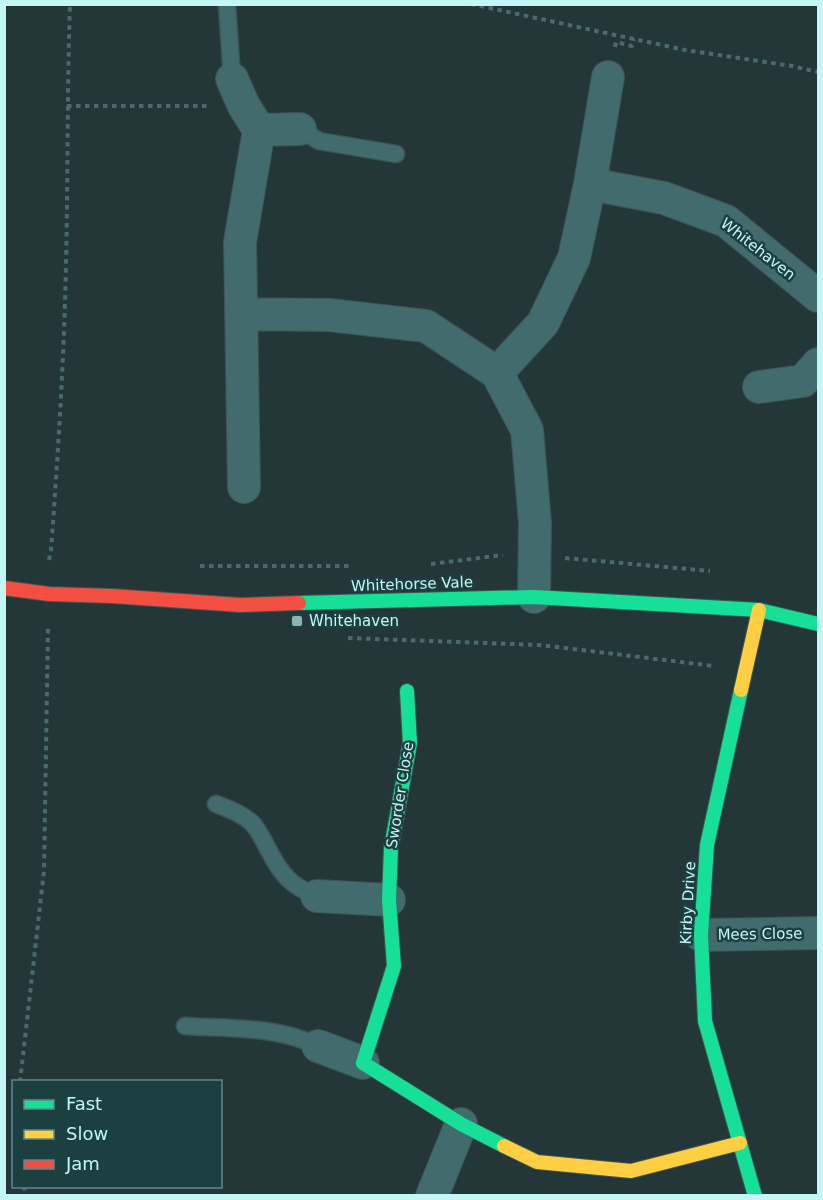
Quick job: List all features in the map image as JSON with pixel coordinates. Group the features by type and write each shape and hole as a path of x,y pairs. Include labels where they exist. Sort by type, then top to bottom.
{"street":[{"path":"497,374 543,323 574,258 590,184 608,76"},
{"path":"244,487 240,242 245,105 300,129"},
{"name":"Whitehaven","path":"590,184 664,198 726,221 818,295"},
{"path":"242,314 329,315 426,326 497,374 527,430 535,523 534,597"},
{"path":"759,387 803,381 819,364"},
{"name":"Whitehorse Vale","path":"4,588 48,594 240,605 534,597 759,610 819,624"},
{"name":"Kirby Drive","path":"755,1196 705,1021 701,935 707,845 759,610"},
{"name":"Sworder Close","path":"363,1063 394,966 389,900 391,848 410,743 407,691"},
{"path":"317,896 389,900"},
{"name":"Mees Close","path":"701,935 819,933"},
{"path":"318,1046 363,1063 461,1124 537,1162 631,1171 740,1143"},
{"path":"432,1196 461,1124"}],"lane":[{"path":"227,4 245,105"},
{"path":"300,129 319,141 396,154"},
{"path":"216,804 239,814 254,825 275,863 286,876 297,888 317,896"},
{"path":"185,1026 276,1032 299,1037 318,1046"}],"path":[{"path":"20,1080 44,871 49,560 62,387 70,4"},
{"path":"471,4 685,50 819,72"},
{"path":"67,106 245,105"},
{"path":"338,638 540,645 687,661 745,670"}],"traffic: fast":[{"path":"299,603 534,597 759,610 818,624"},
{"path":"741,690 707,845 701,935 705,1021 755,1196"},
{"path":"407,691 410,743 391,848 389,900 394,966 363,1063 461,1124 504,1146"}],"traffic: slow":[{"path":"741,690 759,610"},
{"path":"504,1146 537,1162 631,1171 740,1143"}],"traffic: jam":[{"path":"4,588 49,594 240,605 299,603"}],"place":[{"name":"Whitehaven","path":"297,621"}]}
